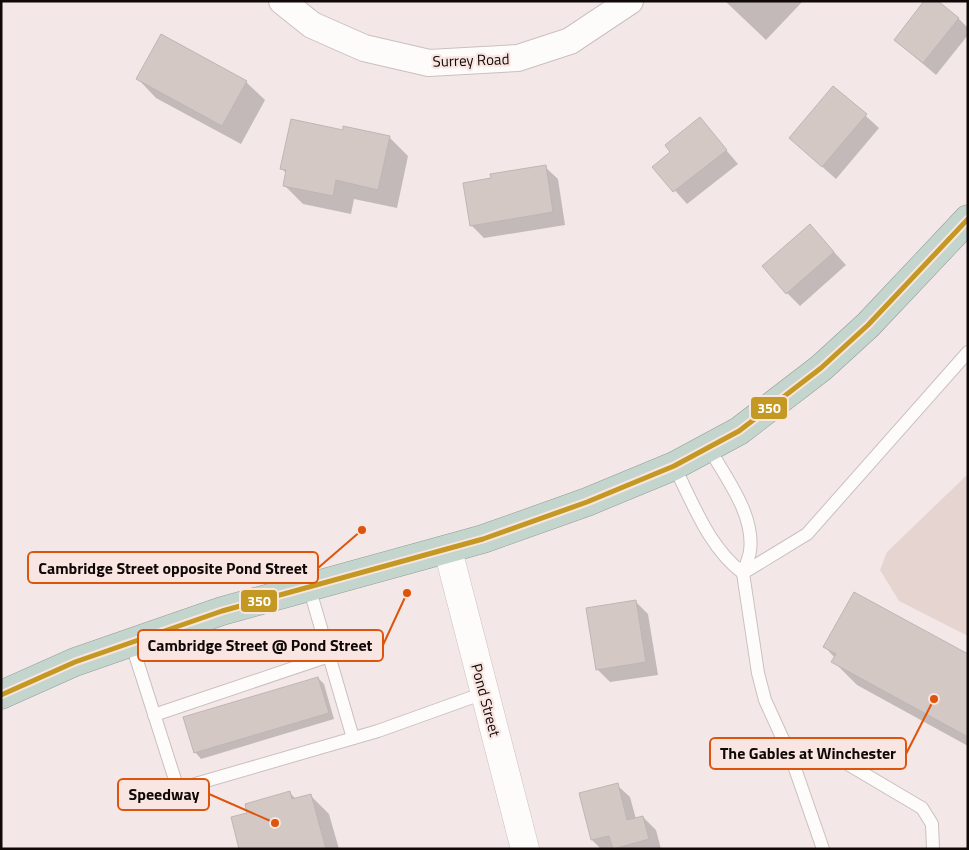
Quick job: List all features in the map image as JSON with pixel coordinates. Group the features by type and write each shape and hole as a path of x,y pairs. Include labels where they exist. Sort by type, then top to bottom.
{"highway":[{"path":"1,695 75,662 222,611 448,550 580,505 674,466 709,448 766,412 845,348 968,219"}],"street":[{"name":"Surrey Road","path":"282,1 312,25 364,48 429,63 518,58 570,41 630,1"},
{"name":"Pond Street","path":"448,550 525,849"}],"lane":[{"path":"743,574 807,534 968,352"},
{"path":"709,448 740,503 749,530 750,551 743,574 761,688 791,757 823,849"},
{"path":"674,466 717,548 729,563 743,574"},
{"path":"309,587 353,738"},
{"path":"131,642 178,789 353,738 484,693"},
{"path":"154,714 329,656"},
{"path":"791,757 818,752 829,754 917,805 930,818 933,849"}],"shaded area":[{"path":"968,474 968,636 899,601 880,570 887,552"}],"building":[{"path":"924,1 938,1 959,18 923,63 894,40"},
{"path":"161,34 247,81 222,126 136,79"},
{"path":"833,86 867,114 822,167 789,138"},
{"path":"700,117 727,150 673,192 652,167 670,152 665,145"},
{"path":"291,119 343,130 343,126 390,136 378,190 336,180 333,196 283,186 286,170 280,169"},
{"path":"546,165 553,212 470,226 463,183 491,178 490,174"},
{"path":"810,224 834,252 786,294 762,266"},
{"path":"854,592 968,654 968,737 831,662 836,654 823,647"},
{"path":"636,600 646,662 596,670 586,608"},
{"path":"318,677 329,713 194,753 183,717"},
{"path":"618,783 627,820 643,816 649,839 613,849 609,836 591,840 579,793"},
{"path":"290,791 292,799 311,794 326,849 239,849 231,817 247,813 245,804"}],"transit line":[{"name":"350","path":"1,695 75,662 222,611 483,539 587,502 674,466 739,431 821,368 868,325 968,219"}],"place":[{"name":"Cambridge Street opposite Pond Street","path":"362,530"},
{"name":"Cambridge Street @ Pond Street","path":"407,593"},
{"name":"The Gables at Winchester","path":"934,699"},
{"name":"Speedway","path":"275,823"}]}
